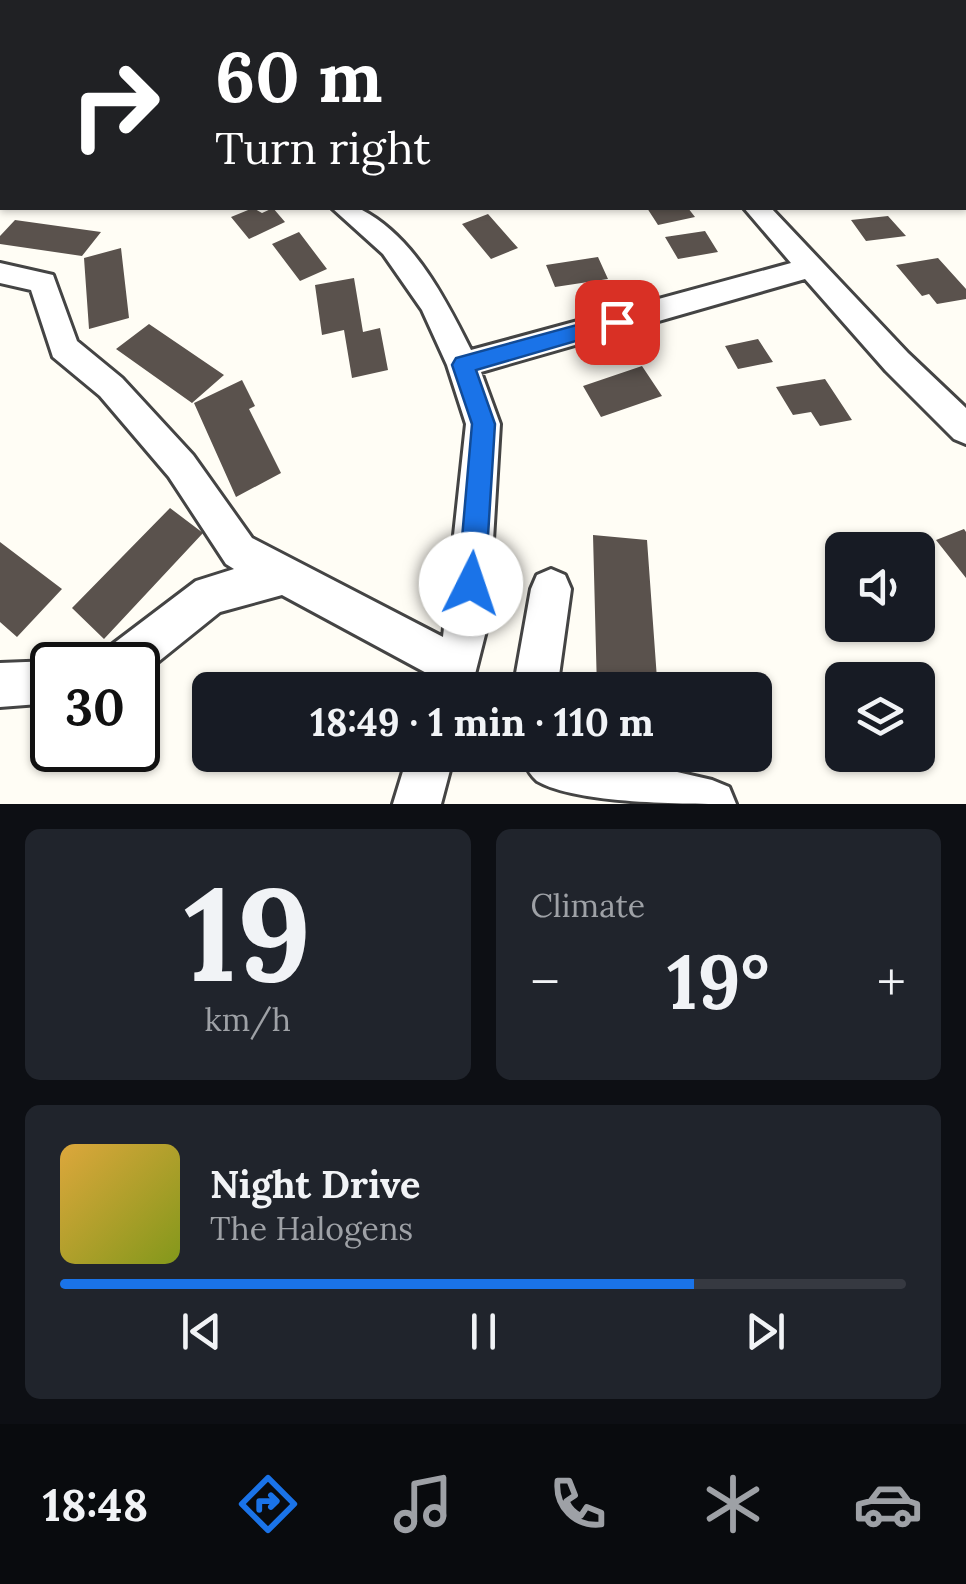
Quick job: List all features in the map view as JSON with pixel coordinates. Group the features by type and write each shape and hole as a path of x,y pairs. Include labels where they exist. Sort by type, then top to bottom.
{"street":[{"path":"347,210 392,246 434,305 463,365 483,424 468,623 455,672"},
{"path":"759,210 809,268 966,429"},
{"path":"463,365 809,268"},
{"path":"0,273 43,282 64,348 111,387 180,466 239,550 443,672"},
{"path":"150,642 210,595 284,575"},
{"path":"538,672 550,589"},
{"path":"0,685 30,683"},
{"path":"417,804 426,772"},
{"path":"577,772 712,804"}],"building":[{"path":"248,210 275,210 285,222 249,239 231,217"},
{"path":"648,210 690,210 695,217 658,225"},
{"path":"488,214 518,248 491,259 462,224"},
{"path":"888,216 906,236 866,241 851,220"},
{"path":"15,220 101,232 82,256 0,244 0,236"},
{"path":"705,231 718,252 678,259 665,237"},
{"path":"299,232 327,269 300,281 272,244"},
{"path":"121,248 129,318 89,329 84,258"},
{"path":"598,257 608,279 555,287 546,265"},
{"path":"938,258 966,289 966,299 937,304 929,294 922,296 896,265"},
{"path":"354,278 363,332 380,328 388,370 352,378 344,330 322,335 315,285"},
{"path":"149,324 224,375 192,403 116,349"},
{"path":"758,339 773,362 738,369 725,346"},
{"path":"642,366 662,396 601,417 583,386"},
{"path":"825,379 852,420 820,426 811,412 793,415 776,387"},
{"path":"242,380 255,406 249,409 281,473 236,497 194,403"},
{"path":"170,508 203,533 104,639 72,608"},
{"path":"964,529 966,532 966,578 936,540"},
{"path":"593,535 647,540 656,672 597,672"},
{"path":"0,542 62,589 17,637 0,622"}],"route":[{"path":"471,584 483,424 463,365 617,322"}]}
